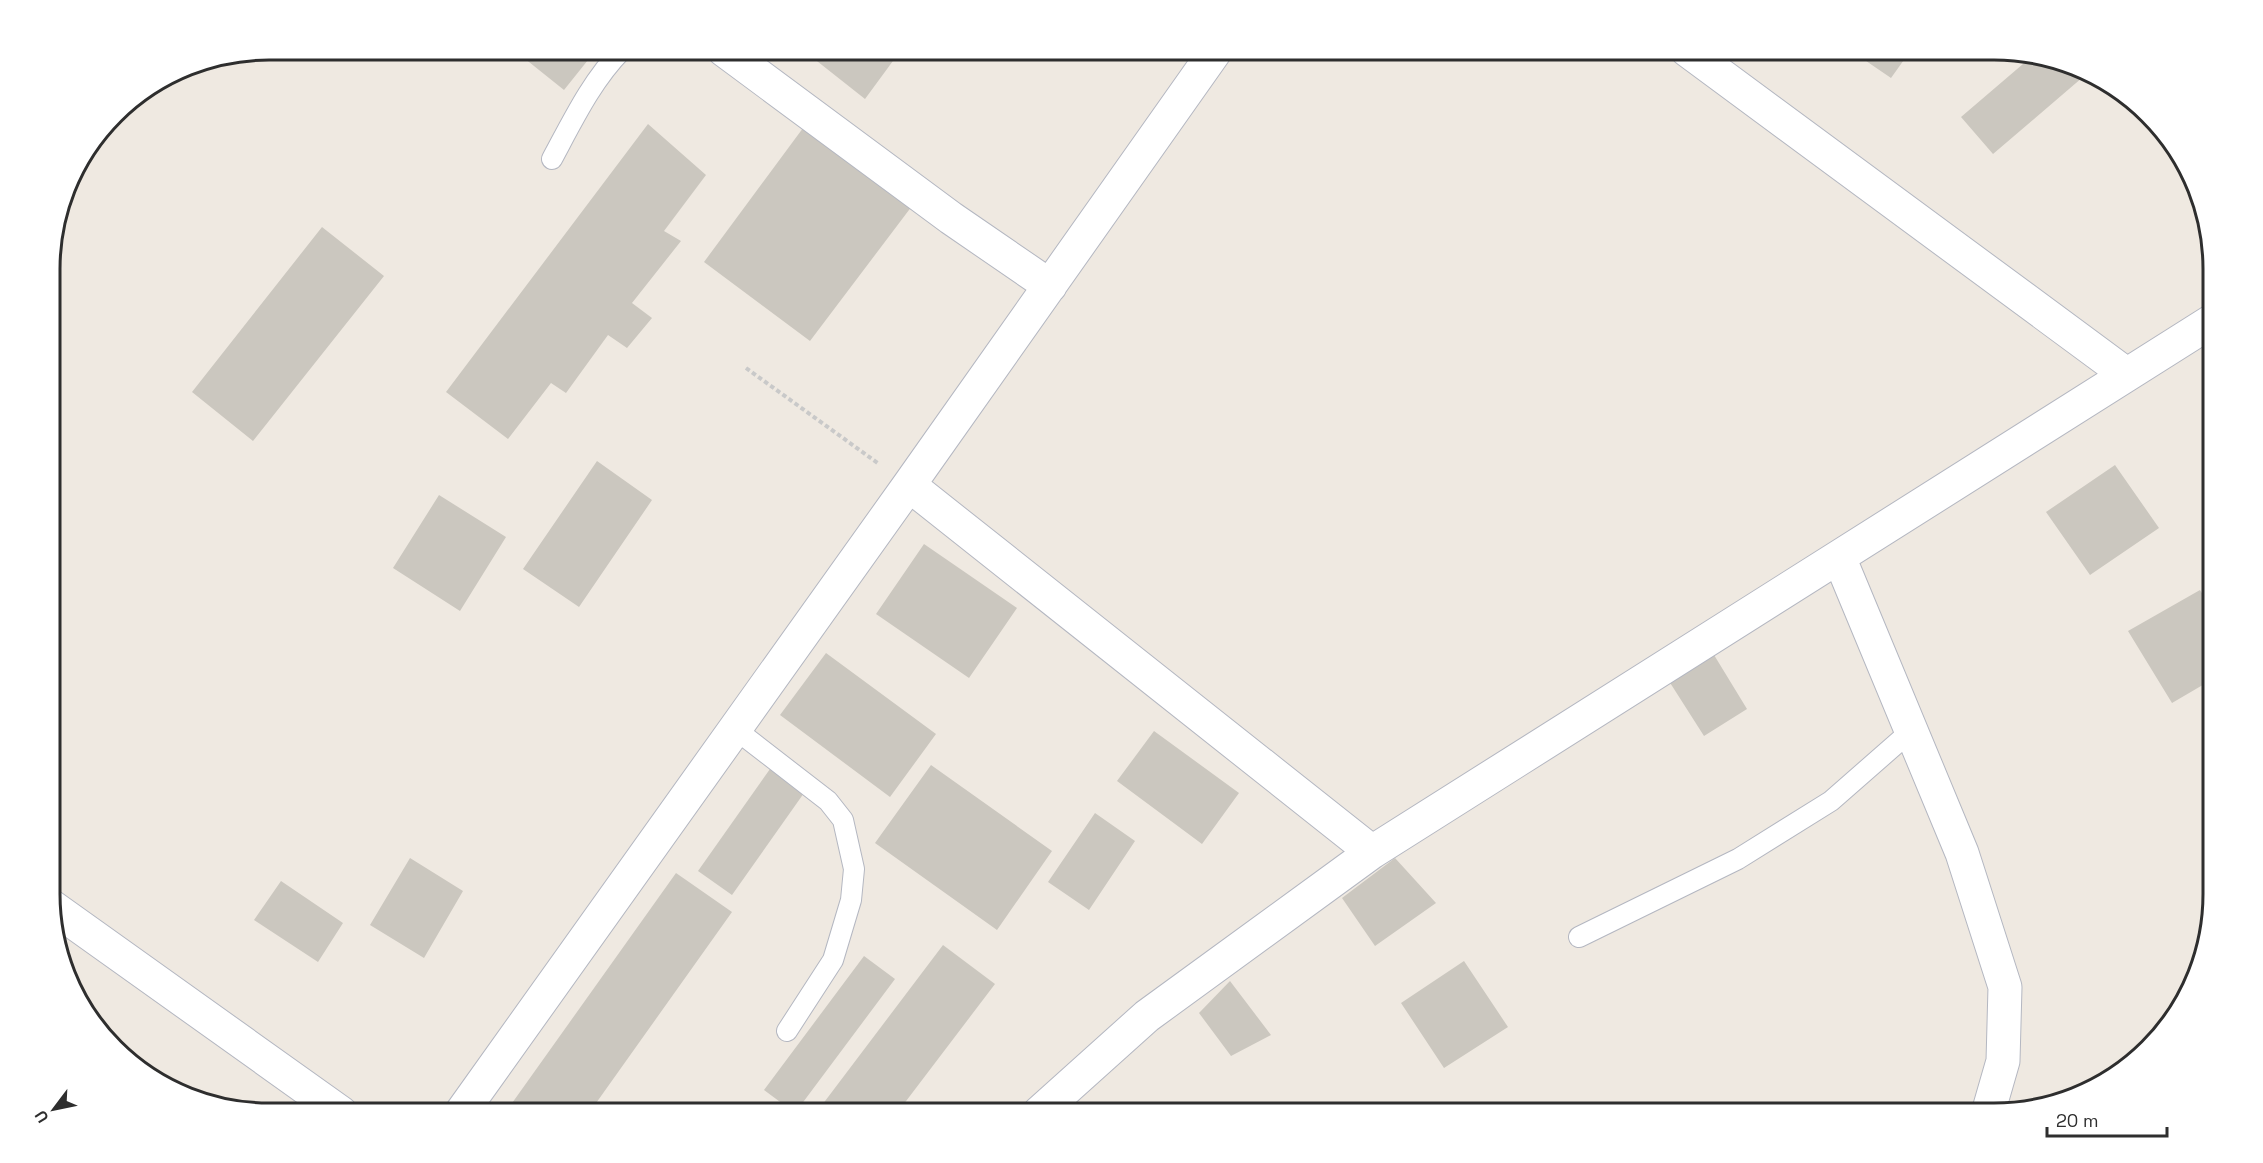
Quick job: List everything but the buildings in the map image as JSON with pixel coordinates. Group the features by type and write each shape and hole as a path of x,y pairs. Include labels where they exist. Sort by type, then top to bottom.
{"street":[{"path":"738,60 951,218 1050,286"},
{"path":"468,1103 1209,60"},
{"path":"1701,60 2126,374"},
{"path":"1050,1103 1147,1016 1372,852 2203,327"},
{"path":"909,485 1372,852"},
{"path":"1839,557 1962,853 2005,987 1999,1103"},
{"path":"61,913 327,1103"}],"lane":[{"path":"552,159 575,116 613,60"},
{"path":"735,729 828,801 843,820 854,869 851,900 833,960 787,1031"},
{"path":"1579,937 1738,860 1831,801 1912,730"}],"path":[{"path":"746,368 909,485"}]}
